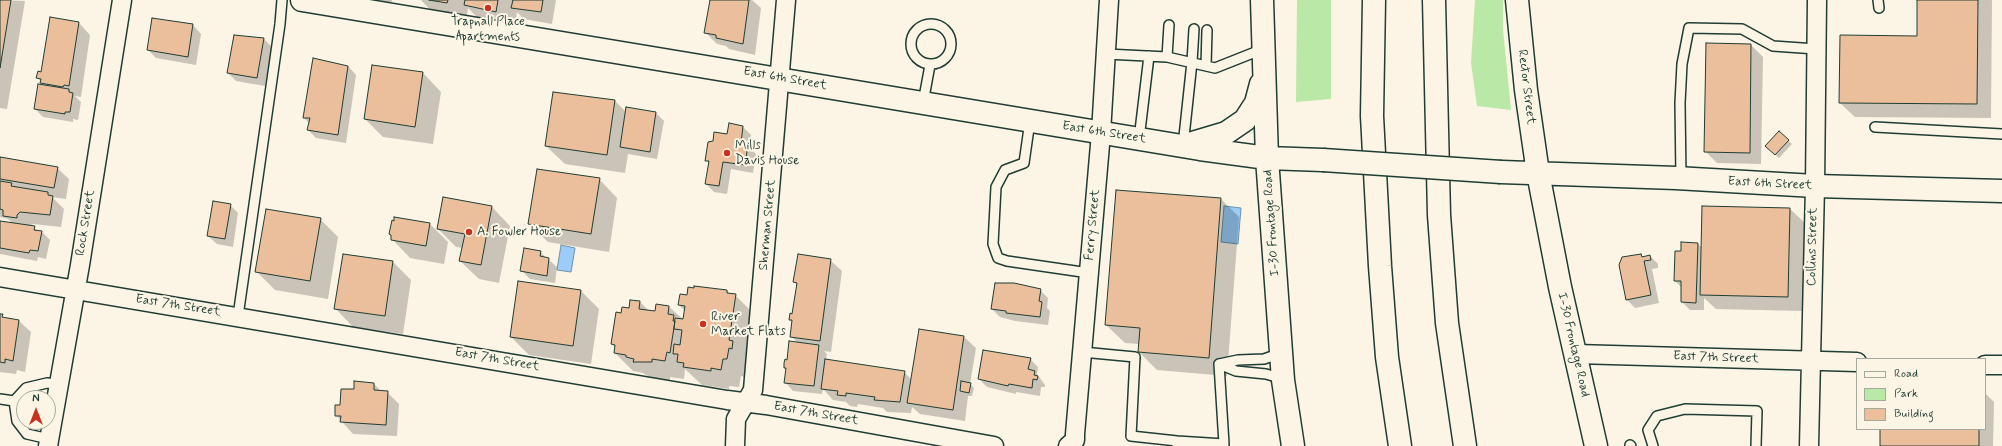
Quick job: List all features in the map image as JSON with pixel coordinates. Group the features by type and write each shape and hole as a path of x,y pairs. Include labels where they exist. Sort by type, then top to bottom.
{"main road":[{"name":"East 6th Street","path":"302,0 780,78 1102,133 1267,158 1323,160 1501,172 1815,186 2002,191"},
{"name":"I-30 Frontage Road","path":"1262,0 1267,158 1283,380 1293,446"},
{"path":"1374,0 1372,116 1380,266 1387,357 1400,446"},
{"path":"1434,0 1439,215 1447,323 1464,446"},
{"name":"Rector Street","path":"1517,0 1526,90 1538,173"},
{"path":"1183,146 1226,133 1245,120 1256,103 1265,58"},
{"name":"I-30 Frontage Road","path":"1538,173 1560,287 1596,446"}],"street":[{"name":"Rock Street","path":"49,442 122,0"},
{"name":"Sherman Street","path":"735,446 736,419 747,403 753,390 786,0"},
{"name":"Ferry Street","path":"1068,446 1075,440 1102,133 1109,0"},
{"name":"Collins Street","path":"1809,446 1815,186 1817,0"},
{"name":"East 7th Street","path":"0,276 766,405 994,446"},
{"name":"East 7th Street","path":"1576,354 1856,362"},
{"path":"1986,365 2002,365"}],"lane":[{"path":"238,316 279,32 282,0"},
{"path":"928,24 935,24 945,30 951,39 952,46 944,61 930,65 921,62 916,58 911,48 914,34 918,29 928,24"},
{"path":"1167,57 1169,25"},
{"path":"1681,179 1680,103 1682,64 1688,28 1742,29 1773,46 1816,48"},
{"path":"1183,146 1194,29"},
{"path":"1206,66 1207,30"},
{"path":"1106,54 1167,57 1215,68 1265,58"},
{"path":"1139,139 1149,56"},
{"path":"923,103 930,65"},
{"path":"1030,121 1024,163 1005,170 996,188 993,244 998,258 1089,273"},
{"path":"1875,127 2002,134"},
{"path":"1082,352 1135,357 1131,436 1177,444 1224,444 1218,364"},
{"path":"1218,364 1238,360 1264,359 1282,352"},
{"path":"1218,364 1236,371 1266,374 1283,380"},
{"path":"14,401 26,388 47,383 59,384"},
{"path":"0,399 14,401"},
{"path":"14,401 17,421 27,434 49,442"},
{"path":"1653,446 1648,430 1658,416 1685,409 1757,411 1756,446"}],"green space":[{"path":"1297,0 1331,0 1331,99 1296,102"},
{"path":"1475,0 1503,0 1503,29 1511,110 1477,106 1471,63"}],"water":[{"path":"1224,206 1241,208 1238,244 1221,242"},
{"path":"561,245 575,248 571,272 557,270"}],"building":[{"path":"0,0 11,0 0,68"},
{"name":"Trapnall Place Apartments","path":"429,0 448,0 447,3"},
{"name":"Trapnall Place Apartments","path":"465,0 498,0 496,12 464,5"},
{"path":"513,0 543,0 541,12 511,8"},
{"path":"710,0 749,0 743,44 716,38 716,35 704,33"},
{"path":"1917,0 1978,0 1977,104 1839,103 1840,35 1917,36"},
{"path":"50,17 79,22 69,86 64,85 63,87 40,83 41,79 36,78 38,71 41,72"},
{"path":"152,18 193,24 188,57 147,50"},
{"path":"234,35 264,38 257,78 227,73"},
{"path":"1706,43 1751,44 1750,153 1704,152"},
{"path":"313,58 348,66 338,135 307,130 310,118 303,118"},
{"path":"372,65 423,72 415,127 364,119"},
{"path":"38,84 69,89 69,92 73,93 70,112 65,112 65,114 34,109"},
{"path":"553,92 615,100 607,155 545,146"},
{"path":"626,107 656,112 650,152 620,147"},
{"name":"Mills Davis House","path":"729,123 743,126 741,143 748,145 745,165 723,162 719,186 705,184 709,161 705,161 708,142 713,141 714,132 727,134"},
{"path":"1779,131 1789,140 1775,155 1765,146"},
{"path":"0,157 58,167 54,188 0,179"},
{"path":"537,169 600,178 591,234 528,224"},
{"path":"0,181 12,183 11,186 48,192 48,195 53,196 50,215 20,212 17,215 17,218 3,216 3,210 0,209"},
{"path":"1116,190 1221,198 1209,358 1138,352 1140,328 1105,325"},
{"name":"A. Fowler House","path":"443,197 492,206 481,265 459,261 465,234 437,229"},
{"path":"213,201 231,204 225,239 207,236"},
{"path":"1702,206 1790,208 1788,297 1700,295"},
{"path":"266,209 321,218 310,281 255,272"},
{"path":"394,217 430,223 426,246 391,240 391,235 389,234"},
{"path":"0,221 35,226 34,230 42,231 38,251 30,250 29,253 0,248"},
{"path":"1681,242 1698,243 1696,303 1681,302 1681,281 1674,281 1675,251 1681,251"},
{"path":"524,248 541,251 540,256 549,258 547,276 520,271"},
{"path":"343,254 393,261 385,316 334,309"},
{"path":"798,254 831,259 820,341 790,337 792,320 789,320 790,313 792,314 797,283 793,282"},
{"path":"1641,254 1642,257 1650,255 1651,260 1644,261 1651,295 1626,300 1619,265 1622,257"},
{"path":"518,281 581,290 573,346 510,337"},
{"path":"995,283 1014,283 1041,289 1039,301 1042,302 1040,317 1006,313 1006,311 991,309"},
{"name":"River Market Flats","path":"694,286 727,290 727,293 736,294 729,340 733,341 732,349 729,348 727,359 723,359 721,370 711,368 711,371 683,367 684,363 677,362 678,354 673,354 674,344 680,345 682,330 674,329 675,318 683,319 685,306 678,305 680,294 687,295 688,287 694,288"},
{"path":"630,300 640,301 639,309 655,311 656,304 669,306 668,314 674,315 673,321 675,321 670,353 667,352 665,361 652,359 652,362 633,362 634,359 626,357 626,355 614,353 615,345 611,344 616,312 621,313 622,307 629,308"},
{"path":"0,314 3,314 2,317 19,320 13,361 5,359 5,363 0,362"},
{"path":"919,329 964,336 953,410 907,403"},
{"path":"789,341 819,345 814,386 784,383 786,368 784,368 784,363 785,359 787,360"},
{"path":"983,350 1031,358 1028,369 1035,371 1034,375 1038,376 1037,380 1033,379 1032,388 1009,384 1008,386 978,379"},
{"path":"825,359 905,371 900,402 874,400 875,397 846,393 846,396 837,395 838,391 821,389"},
{"path":"354,381 374,383 374,390 388,391 386,425 340,422 341,416 335,416 335,405 340,405 341,389 354,389"},
{"path":"961,381 971,383 969,393 960,391"},
{"path":"1880,430 1979,430 1979,446 1880,446"}],"place":[{"name":"Trapnall Place Apartments","path":"488,8"},
{"name":"Mills Davis House","path":"727,153"},
{"name":"A. Fowler House","path":"469,232"},
{"name":"River Market Flats","path":"703,324"}]}
